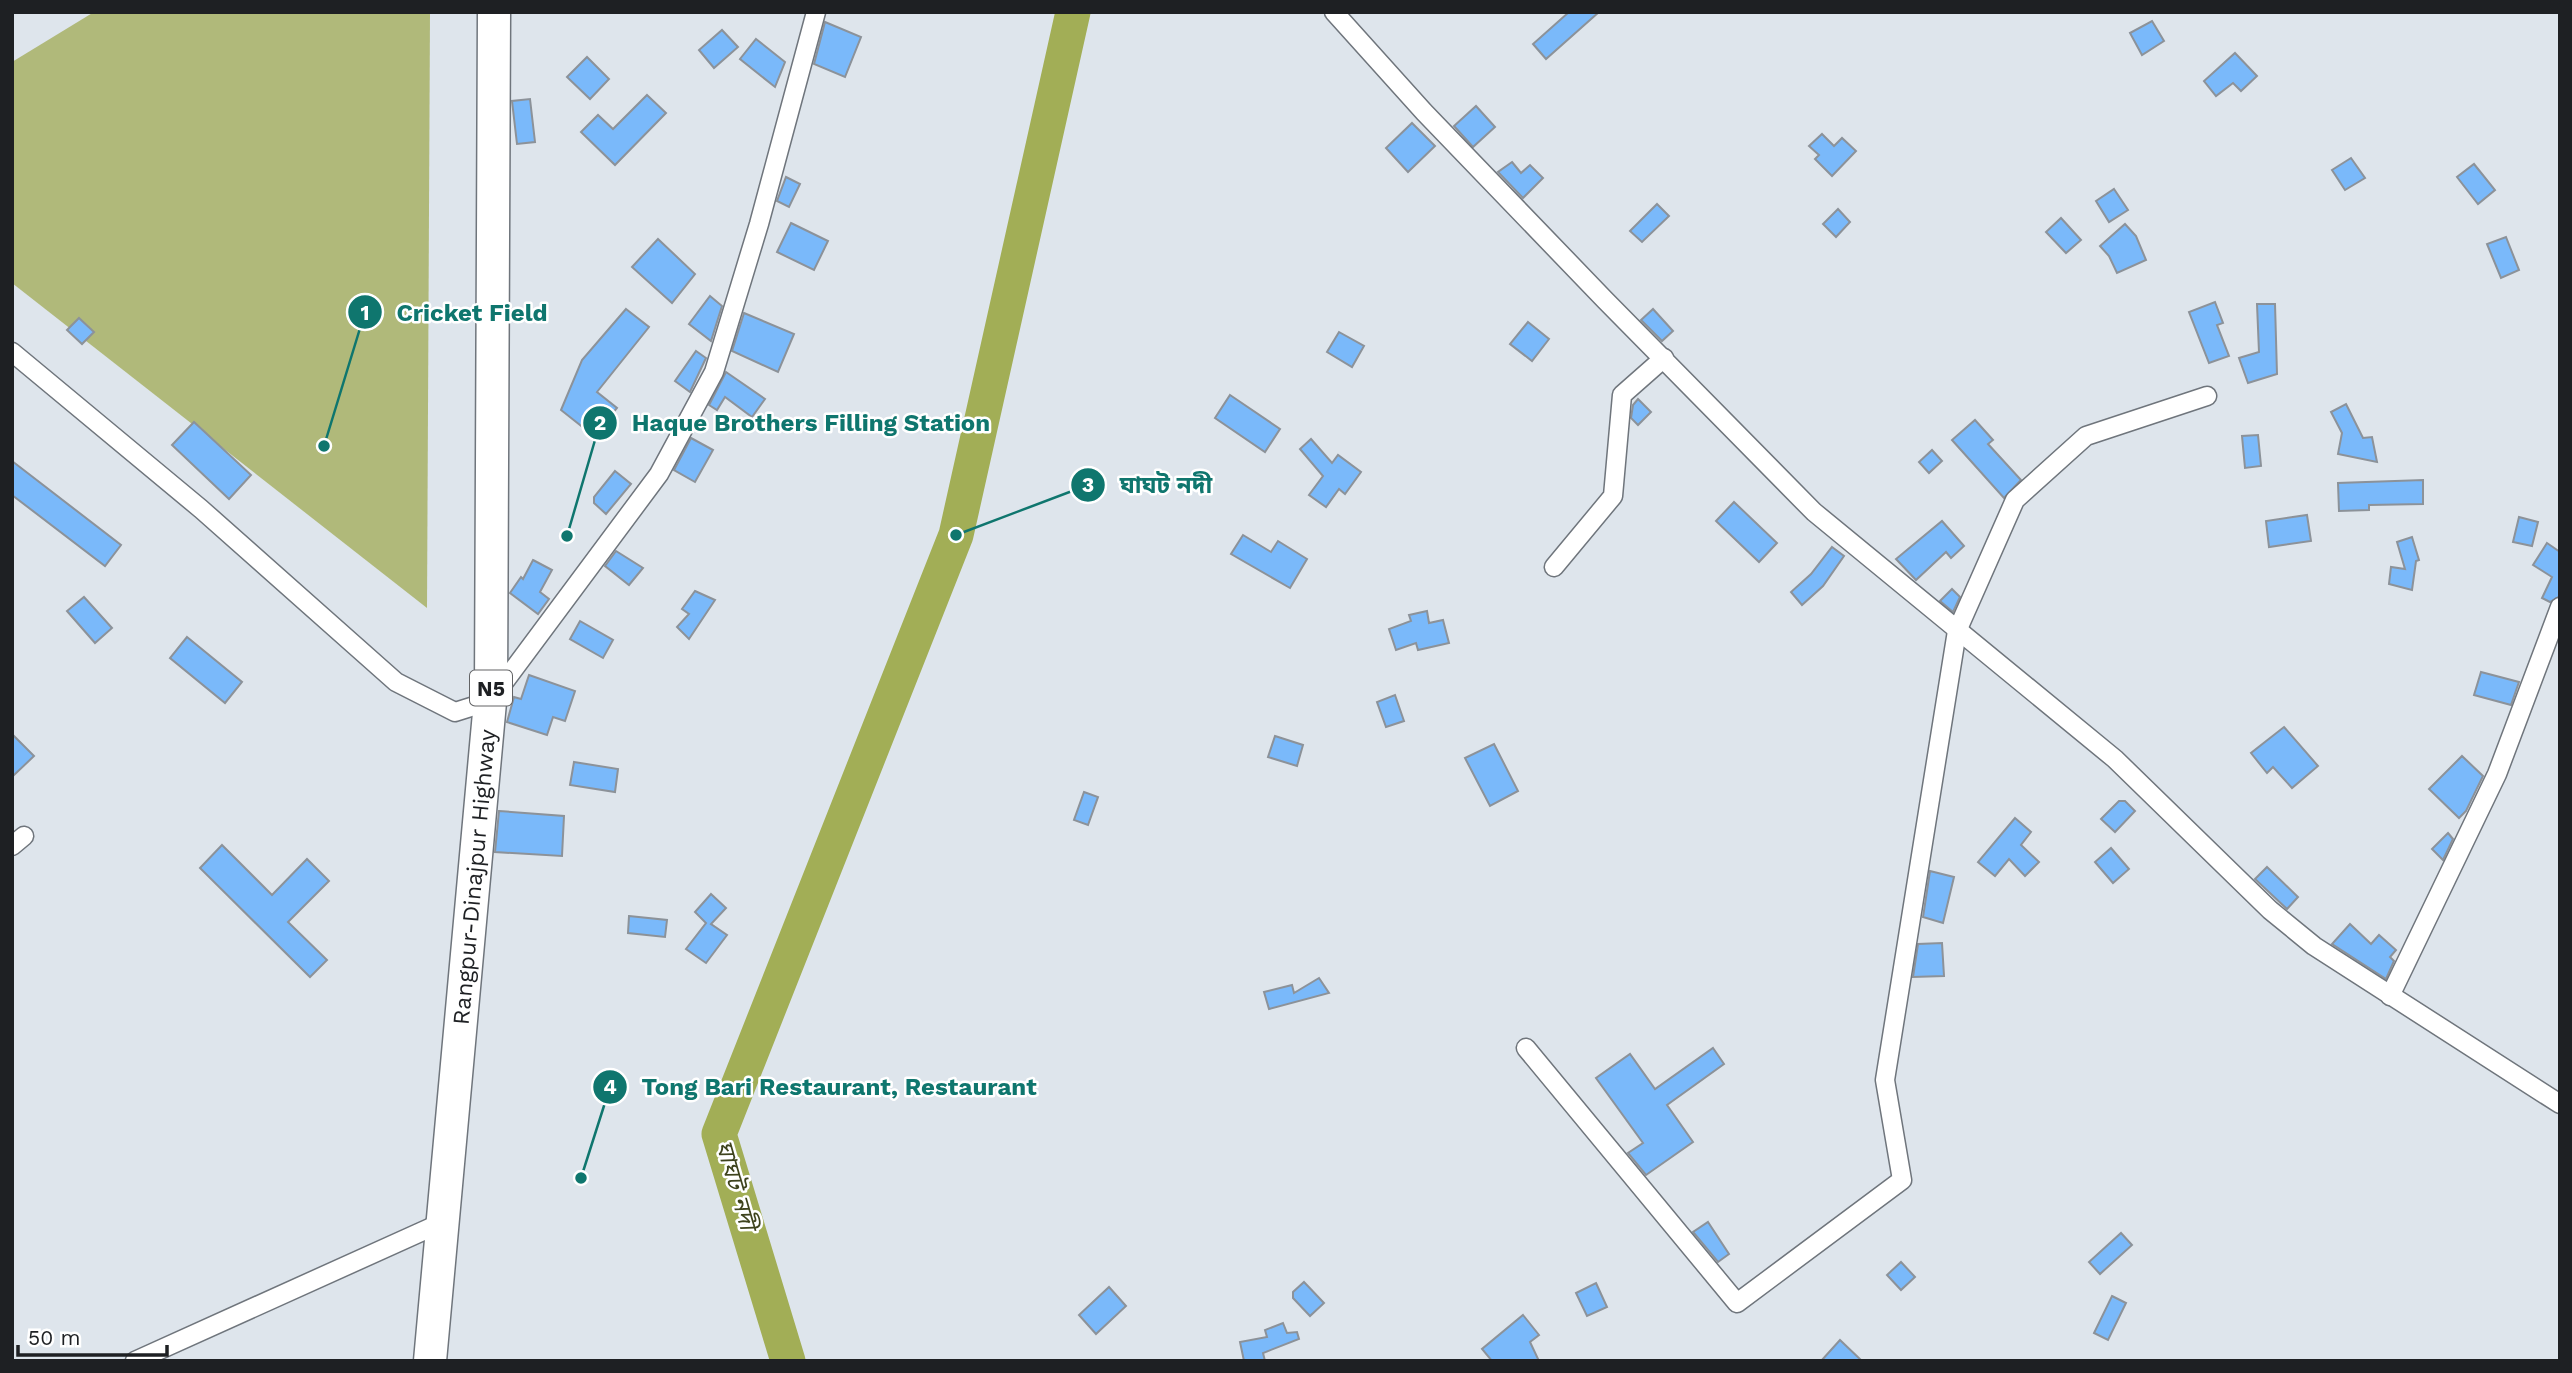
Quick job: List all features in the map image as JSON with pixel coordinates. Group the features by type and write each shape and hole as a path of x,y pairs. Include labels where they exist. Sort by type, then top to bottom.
{"highway":[{"name":"Rangpur-Dinajpur Highway","path":"430,1361 490,701 494,12"}],"street":[{"path":"12,352 201,509 396,682 455,712 490,701 659,474 714,372 760,224 816,12"},
{"path":"1334,12 1424,112 1814,512 2115,759 2270,910 2314,946 2560,1104"},
{"path":"1554,567 1614,496 1622,395 1664,358"},
{"path":"1527,1048 1737,1303 1902,1180 1885,1080 1957,631 2015,500 2086,436 2207,396"},
{"path":"2390,996 2497,774 2560,607"},
{"path":"135,1361 443,1222"}],"green space":[{"path":"94,12 430,12 427,608 12,283 12,62"}],"building":[{"path":"1569,12 1599,12 1546,59 1533,44"},
{"path":"2152,21 2164,41 2142,55 2130,33"},
{"path":"825,22 861,37 845,77 814,64"},
{"path":"722,30 738,47 714,68 699,50"},
{"path":"756,39 785,62 775,87 740,59"},
{"path":"2235,53 2257,76 2241,91 2233,83 2216,96 2204,81"},
{"path":"587,57 609,79 590,99 567,77"},
{"path":"647,95 666,113 615,165 581,132 598,115 613,129"},
{"path":"530,99 535,142 517,144 512,101"},
{"path":"1476,106 1495,127 1473,147 1454,126"},
{"path":"1412,123 1435,146 1408,172 1386,148"},
{"path":"1822,134 1834,146 1842,138 1856,151 1832,176 1815,159 1819,155 1809,146"},
{"path":"2351,158 2365,178 2345,190 2332,170"},
{"path":"1512,162 1521,173 1530,165 1543,178 1523,198 1498,172"},
{"path":"2474,164 2495,190 2478,204 2457,177"},
{"path":"786,177 800,184 789,207 777,201"},
{"path":"2114,189 2128,210 2109,222 2096,201"},
{"path":"1657,204 1669,216 1642,242 1630,231"},
{"path":"1838,209 1850,222 1836,237 1823,224"},
{"path":"2061,218 2081,240 2066,253 2046,232"},
{"path":"791,223 828,241 814,270 777,252"},
{"path":"2125,224 2136,236 2146,260 2117,273 2109,256 2100,246"},
{"path":"2506,237 2519,270 2501,278 2487,244"},
{"path":"658,239 695,274 672,303 632,267"},
{"path":"710,296 722,306 711,341 689,324"},
{"path":"2215,302 2223,323 2217,325 2229,356 2209,363 2189,312"},
{"path":"2257,304 2275,304 2277,374 2248,383 2239,358 2259,352"},
{"path":"626,309 649,327 597,392 617,408 594,436 561,410 582,360"},
{"path":"1653,309 1673,331 1662,341 1641,320"},
{"path":"744,313 794,334 778,372 732,351"},
{"path":"79,318 94,332 82,344 67,330"},
{"path":"1528,322 1549,339 1532,361 1510,344"},
{"path":"1339,332 1364,346 1352,367 1327,352"},
{"path":"696,351 706,358 690,392 675,381"},
{"path":"726,372 765,399 752,417 725,397 717,410 709,405"},
{"path":"1230,395 1280,429 1265,452 1215,418"},
{"path":"1638,399 1651,412 1638,425 1631,418 1633,405"},
{"path":"2346,404 2363,438 2372,437 2377,462 2338,454 2342,433 2331,412"},
{"path":"1975,420 1993,440 1988,444 2021,480 2004,498 1952,440"},
{"path":"194,422 251,475 229,499 172,445"},
{"path":"2258,435 2261,466 2245,468 2242,436"},
{"path":"691,438 713,450 695,482 674,470"},
{"path":"1311,439 1332,463 1338,455 1361,472 1345,494 1339,489 1326,507 1309,495 1323,476 1300,449"},
{"path":"1932,450 1942,461 1929,473 1919,462"},
{"path":"12,461 121,545 105,566 12,495"},
{"path":"615,471 631,484 606,514 594,503 594,497"},
{"path":"2423,480 2423,504 2369,505 2369,510 2339,511 2338,483"},
{"path":"1734,502 1777,543 1759,562 1716,521"},
{"path":"2307,515 2311,541 2269,547 2266,521"},
{"path":"2519,517 2538,522 2532,546 2513,542"},
{"path":"1942,521 1964,546 1951,558 1946,552 1916,580 1896,559"},
{"path":"1243,535 1271,552 1278,541 1307,559 1290,588 1231,554"},
{"path":"2412,537 2419,560 2416,561 2412,590 2389,584 2391,567 2405,569 2397,542"},
{"path":"2547,543 2560,552 2560,596 2550,602 2542,598 2552,577 2533,565"},
{"path":"1832,547 1844,556 1823,586 1802,605 1791,592 1811,574"},
{"path":"616,551 643,568 629,585 605,566"},
{"path":"533,560 552,570 540,592 549,599 538,614 510,593 521,577 523,579"},
{"path":"1952,589 1960,597 1953,612 1940,601"},
{"path":"695,591 715,600 689,639 677,627 689,614 682,609"},
{"path":"84,597 112,628 95,643 67,611"},
{"path":"1427,611 1429,623 1443,620 1449,643 1418,650 1416,643 1396,650 1389,629 1411,621 1409,615"},
{"path":"580,621 613,640 603,658 570,639"},
{"path":"187,637 242,682 225,703 170,658"},
{"path":"2481,672 2519,682 2511,705 2474,695"},
{"path":"529,675 575,691 565,721 553,717 547,735 507,722 514,697 521,699"},
{"path":"1395,695 1404,721 1386,727 1377,702"},
{"path":"2284,727 2318,766 2292,788 2273,767 2267,773 2251,753"},
{"path":"12,734 34,756 12,777"},
{"path":"1275,736 1303,745 1297,766 1268,757"},
{"path":"1494,744 1518,791 1490,806 1465,758"},
{"path":"2462,756 2483,776 2466,811 2459,818 2429,789"},
{"path":"574,762 618,769 615,792 570,785"},
{"path":"1084,792 1098,797 1088,825 1074,820"},
{"path":"2119,801 2125,801 2135,811 2115,832 2101,819"},
{"path":"499,811 564,816 562,856 495,852"},
{"path":"2015,818 2031,832 2021,845 2039,862 2025,876 2009,859 1995,876 1978,862"},
{"path":"2448,833 2453,839 2443,860 2432,849"},
{"path":"222,845 272,895 307,859 329,881 288,922 327,960 310,977 200,868"},
{"path":"2111,848 2129,869 2113,883 2095,862"},
{"path":"2267,867 2298,897 2287,909 2255,879"},
{"path":"1930,871 1954,877 1943,923 1923,917"},
{"path":"711,894 726,908 711,924 727,935 706,963 686,949 706,923 695,912"},
{"path":"629,916 667,920 665,937 628,933"},
{"path":"2350,924 2371,944 2379,935 2396,950 2390,957 2394,961 2386,979 2332,944"},
{"path":"1942,943 1944,976 1913,977 1918,944"},
{"path":"1319,978 1329,993 1269,1009 1264,992 1292,985 1294,993"},
{"path":"1713,1048 1724,1064 1667,1105 1693,1142 1646,1175 1628,1153 1643,1143 1596,1078 1630,1054 1655,1089"},
{"path":"1708,1222 1729,1254 1718,1262 1693,1232"},
{"path":"2121,1233 2132,1245 2100,1274 2089,1262"},
{"path":"1901,1262 1915,1277 1901,1290 1887,1275"},
{"path":"1304,1282 1324,1303 1310,1316 1293,1298 1293,1292"},
{"path":"1596,1283 1607,1307 1587,1316 1576,1293"},
{"path":"1109,1287 1126,1306 1096,1334 1079,1315"},
{"path":"2112,1296 2126,1303 2108,1340 2094,1333"},
{"path":"1523,1315 1539,1335 1530,1342 1539,1361 1492,1361 1482,1349"},
{"path":"1283,1323 1287,1333 1297,1332 1299,1339 1263,1353 1265,1361 1244,1361 1240,1342 1267,1337 1265,1330"},
{"path":"1840,1340 1862,1361 1821,1361"}],"waterway":[{"name":"ঘাঘট নদী","path":"788,1361 719,1134 956,535 1073,12"}],"place":[{"name":"Cricket Field","path":"324,446"},
{"name":"ঘাঘট নদী","path":"956,535"},
{"name":"Haque Brothers Filling Station","path":"567,536"},
{"name":"Tong Bari Restaurant, Restaurant","path":"581,1178"}]}
